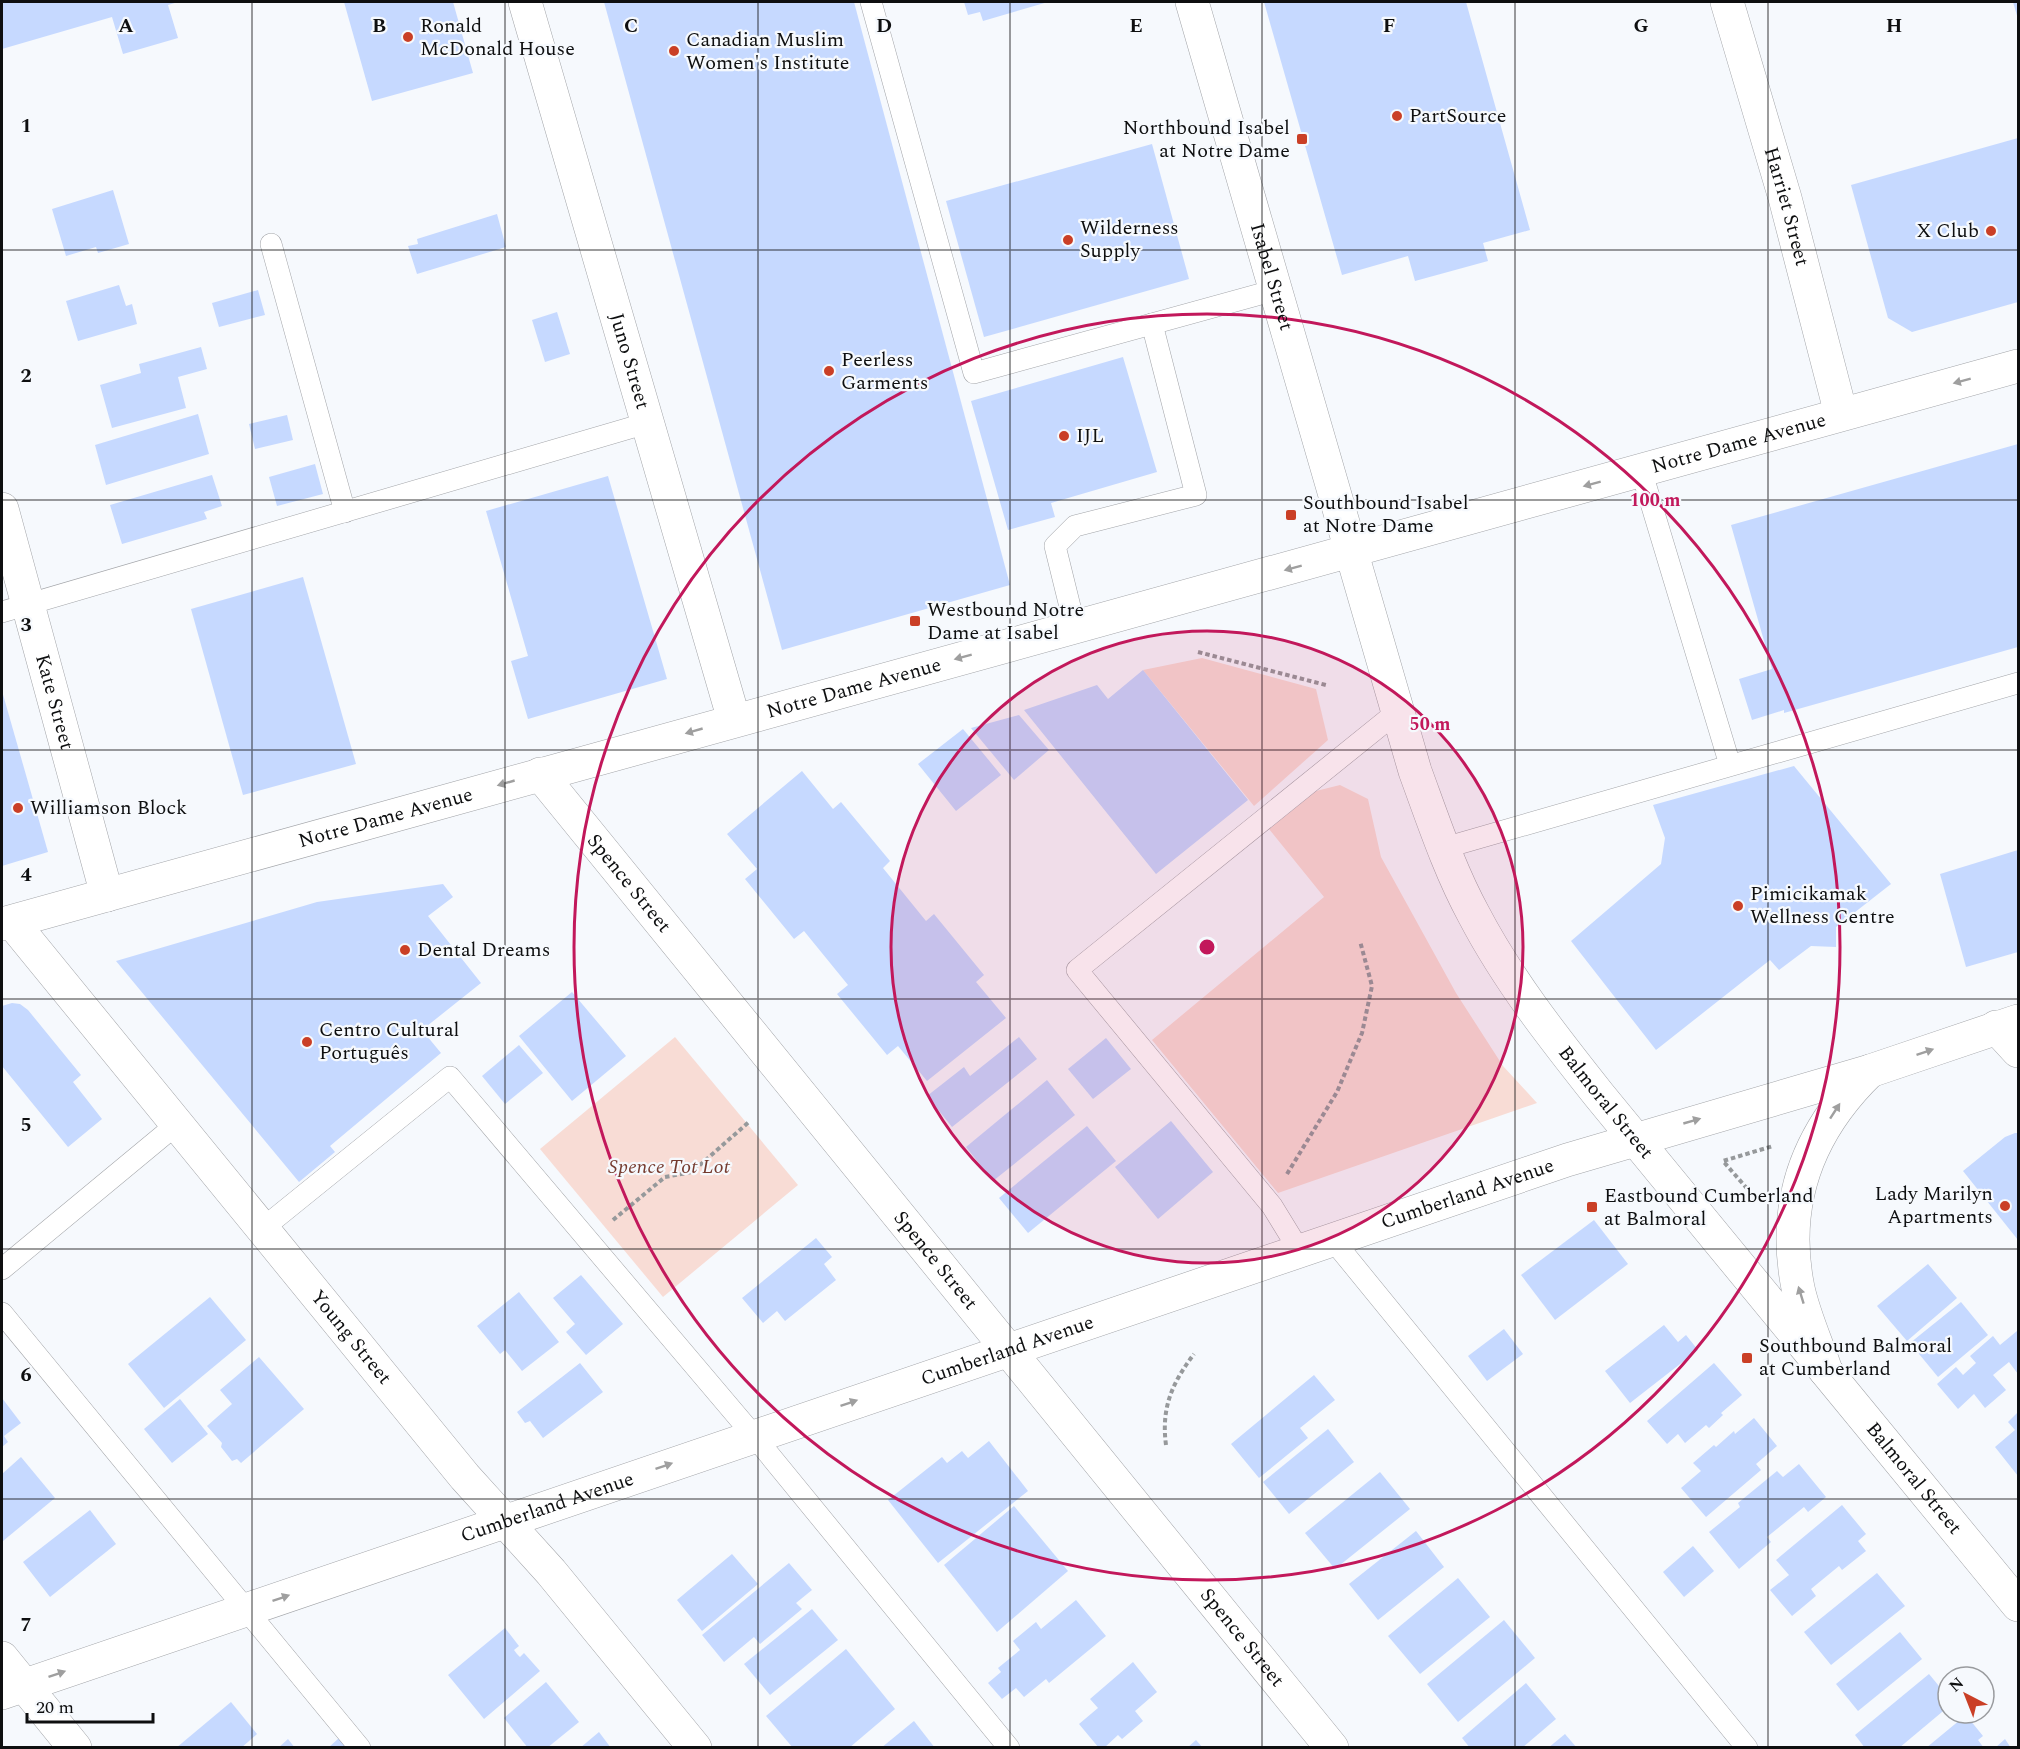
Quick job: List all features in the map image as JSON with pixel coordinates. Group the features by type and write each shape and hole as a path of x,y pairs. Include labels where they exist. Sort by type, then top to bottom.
{"main road":[{"name":"Juno Street","path":"525,2 734,720"},
{"name":"Isabel Street","path":"1192,2 1350,552"},
{"name":"Harriet Street","path":"1727,2 1785,198 1841,414"},
{"name":"Notre Dame Avenue","path":"7,923 2019,366"},
{"name":"Kate Street","path":"2,509 14,608 107,895"},
{"name":"Balmoral Street","path":"1350,552 1415,771 1444,848 1473,914 1511,977 1544,1025 1635,1138 2019,1605"},
{"name":"Spence Street","path":"540,774 1332,1748"},
{"name":"Young Street","path":"7,923 177,1124 465,1477 551,1572 695,1748"},
{"name":"Cumberland Avenue","path":"13,1689 1299,1250 1635,1138 1870,1071 2007,1024"},
{"path":"2007,1024 2019,1051"},
{"path":"1826,1371 1798,1290 1792,1248 1797,1192 1804,1169 1826,1124 1845,1095 1870,1071"},
{"path":"2,1658 13,1689 75,1748"}],"lane":[{"path":"871,2 974,373 1275,290"},
{"path":"271,244 345,512"},
{"path":"1076,627 1055,546 1075,526 1196,495 1152,324"},
{"path":"14,608 647,423"},
{"path":"1641,470 1730,765"},
{"path":"1444,848 2019,683"},
{"path":"1299,1250 1272,1206 1077,970 1397,712"},
{"path":"262,1229 450,1077 754,1436 1009,1748"},
{"path":"2,1269 177,1124"},
{"path":"1332,1239 1747,1748"},
{"path":"2,1312 360,1748"}],"path":[{"path":"1198,652 1326,685"},
{"path":"1272,1206 1298,1154 1337,1092 1362,1033 1372,986 1360,941"},
{"path":"589,1241 665,1177 692,1172 750,1120"},
{"path":"1762,1206 1724,1161 1783,1143"},
{"path":"1166,1445 1164,1429 1169,1393 1178,1375 1194,1354"}],"green space":[{"path":"1202,658 1316,689 1328,740 1254,806 1143,670"},
{"path":"1340,785 1368,799 1381,857 1456,993 1503,1066 1537,1103 1278,1193 1152,1040 1324,897 1269,829 1316,791"},
{"name":"Spence Tot Lot","path":"675,1037 798,1185 663,1297 540,1149"}],"building":[{"path":"2,2 178,2 168,5 178,38 123,54 112,17 2,49"},
{"name":"Ronald McDonald House","path":"344,2 453,2 473,73 372,101"},
{"name":"Peerless Garments","path":"604,2 854,2 1010,585 782,650"},
{"path":"964,2 1048,2 983,21 980,12 968,15"},
{"name":"PartSource","path":"1264,2 1466,2 1530,230 1483,243 1488,261 1415,281 1408,256 1342,275"},
{"path":"2013,2 2018,2 2018,19"},
{"path":"2018,138 2018,302 1912,332 1888,318 1851,185"},
{"name":"Wilderness Supply","path":"1152,144 1189,279 984,337 946,201"},
{"path":"113,190 129,244 98,253 96,247 66,256 52,209"},
{"path":"497,214 506,247 417,274 408,246 418,244 417,239"},
{"path":"119,285 126,306 132,304 137,324 78,341 66,301"},
{"path":"258,290 265,315 219,327 212,303"},
{"path":"557,312 570,354 545,362 532,320"},
{"path":"201,347 207,369 178,377 186,408 112,428 100,385 141,373 139,364"},
{"name":"IJL","path":"1123,357 1157,472 1051,503 1055,517 1008,530 971,401"},
{"path":"198,414 209,454 106,485 95,445"},
{"path":"287,415 293,440 255,449 249,424"},
{"path":"2018,444 2018,647 1752,720 1739,679 1772,669 1731,525"},
{"path":"315,464 323,494 277,506 269,477"},
{"path":"212,475 222,506 204,512 207,519 122,544 110,505"},
{"path":"608,476 667,679 528,719 511,661 528,656 486,511"},
{"path":"303,577 356,764 243,795 191,609"},
{"path":"1143,670 1248,800 1156,874 1024,710 1097,685 1108,699"},
{"name":"Williamson Block","path":"2,691 48,852 2,866"},
{"path":"1019,715 1049,750 1014,780 971,728"},
{"path":"963,729 1001,775 956,811 918,764"},
{"name":"Pimicikamak Wellness Centre","path":"1794,766 1891,884 1836,927 1836,947 1811,946 1779,970 1770,960 1656,1050 1571,941 1661,864 1665,838 1653,805"},
{"path":"802,771 833,809 841,802 890,861 883,868 926,921 934,914 984,975 976,982 1006,1018 927,1081 898,1046 887,1055 837,994 848,985 804,931 794,939 745,879 757,869 727,834"},
{"path":"2018,850 2018,952 1966,967 1940,874"},
{"name":"Centro Cultural Português","path":"443,884 453,897 428,916 481,983 422,1030 441,1053 330,1146 335,1152 299,1182 116,961 317,902"},
{"path":"572,992 626,1056 572,1101 519,1036"},
{"path":"12,1003 20,1004 28,1010 81,1075 73,1082 102,1119 68,1147 2,1066 2,1006"},
{"path":"1019,1037 1037,1059 952,1127 927,1096 964,1067 970,1076"},
{"path":"1106,1038 1131,1069 1093,1099 1068,1069"},
{"path":"519,1045 543,1073 505,1104 482,1076"},
{"path":"1047,1080 1075,1115 993,1181 966,1147"},
{"path":"1171,1121 1213,1172 1158,1219 1115,1167"},
{"path":"1087,1126 1116,1161 1028,1233 999,1198"},
{"name":"Lady Marilyn Apartments","path":"2018,1133 2018,1240 1963,1171 2005,1137"},
{"path":"1594,1220 1628,1264 1555,1320 1521,1275"},
{"path":"816,1238 832,1257 824,1264 836,1280 785,1321 777,1311 763,1323 742,1298"},
{"path":"1928,1264 1957,1298 1907,1341 1877,1306"},
{"path":"581,1275 623,1324 586,1355 566,1332 575,1324 553,1298"},
{"path":"519,1292 559,1342 522,1371 505,1350 500,1354 477,1326"},
{"path":"210,1297 246,1340 164,1408 128,1364"},
{"path":"1961,1302 1988,1335 1938,1377 1910,1343"},
{"path":"1664,1325 1678,1342 1686,1335 1698,1350 1630,1403 1605,1371"},
{"path":"1504,1329 1523,1354 1487,1381 1468,1356"},
{"path":"2017,1331 2018,1374 2009,1362 1993,1375 2006,1390 1985,1408 1974,1394 1958,1409 1937,1384 1956,1367 1963,1375 1976,1363 1970,1356 1993,1336 2000,1345"},
{"path":"259,1357 304,1409 241,1463 237,1459 232,1461 221,1447 222,1443 207,1426 232,1404 220,1390"},
{"path":"580,1363 603,1392 543,1438 530,1421 525,1423 517,1412"},
{"path":"1714,1363 1742,1395 1721,1413 1723,1415 1709,1428 1706,1425 1685,1443 1678,1434 1667,1444 1647,1421"},
{"path":"1314,1375 1335,1400 1300,1428 1308,1438 1259,1478 1231,1444"},
{"path":"2,1398 21,1423 4,1436 8,1442 2,1447"},
{"path":"180,1399 208,1434 172,1463 144,1429"},
{"path":"2018,1412 2018,1476 1995,1447 2015,1430 2008,1422"},
{"path":"1754,1418 1777,1446 1756,1464 1761,1470 1706,1517 1681,1488 1701,1471 1693,1463 1714,1445 1716,1447"},
{"path":"1328,1429 1354,1462 1289,1514 1263,1482"},
{"path":"989,1441 1028,1491 938,1563 888,1500 942,1457 947,1463 962,1451 968,1458"},
{"path":"21,1457 55,1498 3,1541 2,1474"},
{"path":"1799,1464 1826,1497 1808,1512 1804,1507 1767,1537 1771,1542 1739,1569 1709,1532 1740,1507 1738,1503 1777,1471 1783,1477"},
{"path":"1380,1472 1410,1509 1335,1569 1305,1533"},
{"path":"1842,1505 1866,1534 1858,1541 1866,1551 1842,1570 1839,1566 1811,1589 1816,1596 1792,1616 1770,1590 1789,1575 1776,1560"},
{"path":"1014,1506 1068,1571 997,1632 944,1565"},
{"path":"90,1510 116,1544 50,1597 23,1562"},
{"path":"1416,1531 1444,1567 1378,1620 1349,1584"},
{"path":"1693,1546 1714,1571 1684,1597 1663,1572"},
{"path":"732,1554 758,1584 702,1631 677,1600"},
{"path":"789,1563 812,1590 796,1603 802,1609 760,1644 754,1637 724,1662 702,1635"},
{"path":"1877,1573 1905,1606 1831,1665 1804,1632"},
{"path":"1458,1578 1490,1617 1420,1674 1388,1636"},
{"path":"1076,1600 1106,1636 1049,1683 1046,1679 1024,1697 1016,1688 1002,1699 988,1683 1001,1672 998,1668 1020,1650 1013,1641 1036,1622 1041,1629"},
{"path":"812,1609 838,1640 770,1695 744,1664"},
{"path":"1504,1620 1535,1658 1458,1722 1427,1684"},
{"path":"505,1628 519,1646 514,1650 517,1654 520,1657 524,1653 540,1671 484,1719 448,1675"},
{"path":"1900,1632 1922,1659 1858,1711 1836,1684"},
{"path":"846,1649 895,1709 849,1748 793,1748 766,1716"},
{"path":"1133,1662 1157,1692 1135,1711 1143,1721 1122,1739 1118,1735 1104,1748 1099,1748 1079,1724 1098,1708 1090,1699"},
{"path":"1929,1674 1936,1682 1936,1717 1899,1748 1865,1748 1855,1735"},
{"path":"546,1682 579,1722 547,1748 528,1748 504,1718"},
{"path":"1526,1683 1556,1719 1522,1748 1470,1748 1462,1738"},
{"path":"231,1702 257,1734 241,1748 176,1748"},
{"path":"914,1721 935,1748 881,1748"},
{"path":"1954,1725 1974,1725 1983,1736 1978,1740 1984,1748 1926,1748"},
{"path":"599,1732 611,1748 580,1748"},
{"path":"1565,1734 1577,1748 1548,1748"},
{"path":"339,1738 346,1748 328,1748"},
{"path":"288,1739 295,1748 278,1748"},
{"path":"2005,1739 2011,1748 1995,1748"},
{"path":"1196,1740 1203,1748 1187,1748"}],"place":[{"name":"Ronald McDonald House","path":"408,37"},
{"name":"Canadian Muslim Women's Institute","path":"674,51"},
{"name":"PartSource","path":"1397,116"},
{"name":"Northbound Isabel at Notre Dame","path":"1302,139"},
{"name":"X Club","path":"1991,231"},
{"name":"Wilderness Supply","path":"1068,240"},
{"name":"Peerless Garments","path":"829,371"},
{"name":"IJL","path":"1064,436"},
{"name":"Southbound Isabel at Notre Dame","path":"1291,515"},
{"name":"Westbound Notre Dame at Isabel","path":"915,621"},
{"name":"Williamson Block","path":"18,808"},
{"name":"Pimicikamak Wellness Centre","path":"1738,906"},
{"name":"Dental Dreams","path":"405,950"},
{"name":"Centro Cultural Português","path":"307,1042"},
{"name":"Lady Marilyn Apartments","path":"2005,1206"},
{"name":"Eastbound Cumberland at Balmoral","path":"1592,1207"},
{"name":"Southbound Balmoral at Cumberland","path":"1747,1358"}]}
